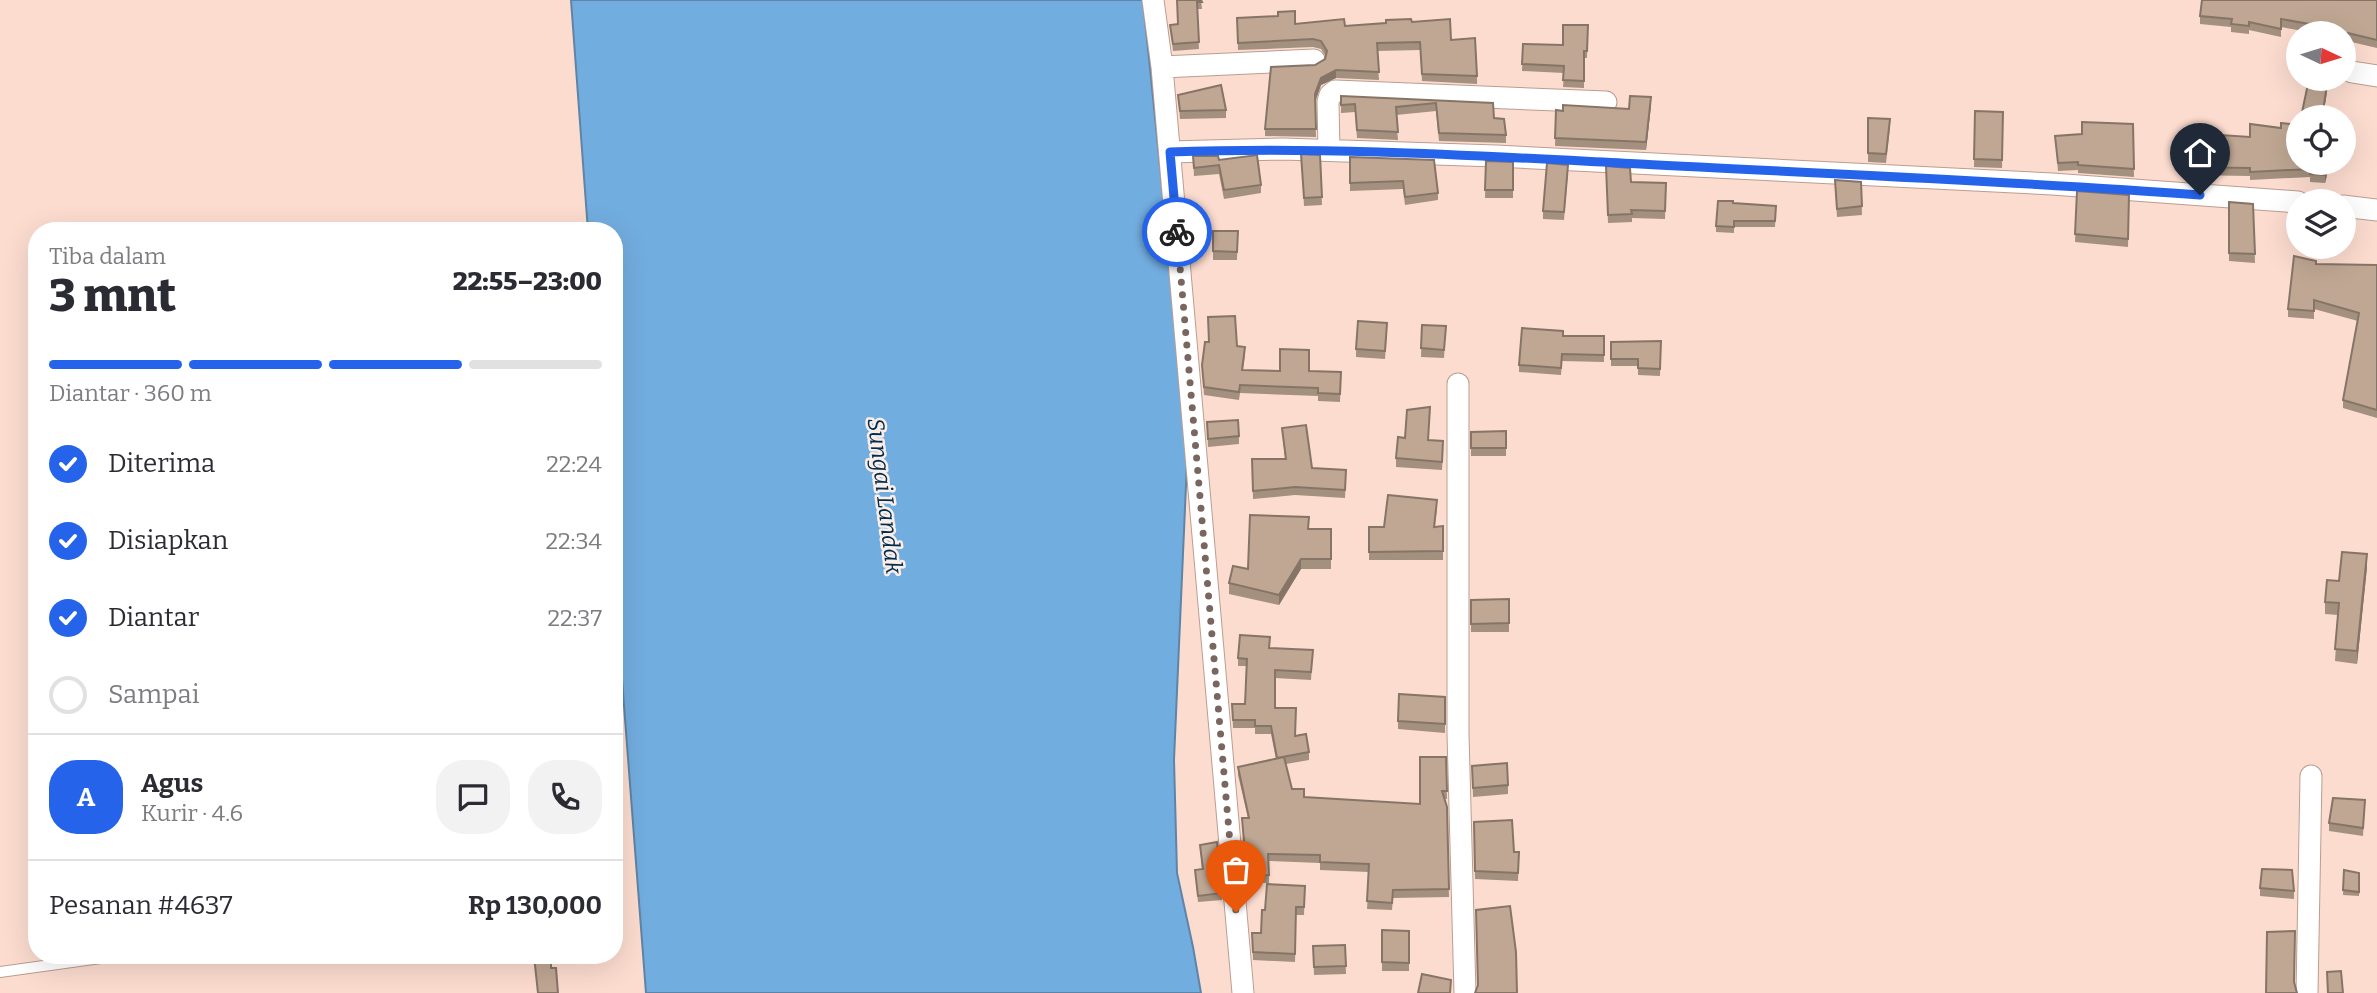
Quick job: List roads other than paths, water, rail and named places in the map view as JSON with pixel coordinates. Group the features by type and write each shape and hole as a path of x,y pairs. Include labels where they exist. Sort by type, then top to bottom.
{"street":[{"path":"1153,0 1170,152 1243,993"},
{"path":"1162,67 1314,60"},
{"path":"2356,72 2377,76"},
{"path":"1329,150 1328,102 1335,91 1606,102"},
{"path":"1170,152 1283,149 1496,156 2052,184 2286,201"},
{"path":"2356,208 2377,210"},
{"path":"1458,384 1458,734 1465,993"},
{"path":"2307,993 2311,776"}],"lane":[{"path":"0,972 58,964"}],"water":[{"name":"Sungai Landak","path":"571,0 1143,0 1188,439 1174,760 1177,873 1201,993 646,993 623,693 623,222 587,222"}]}
